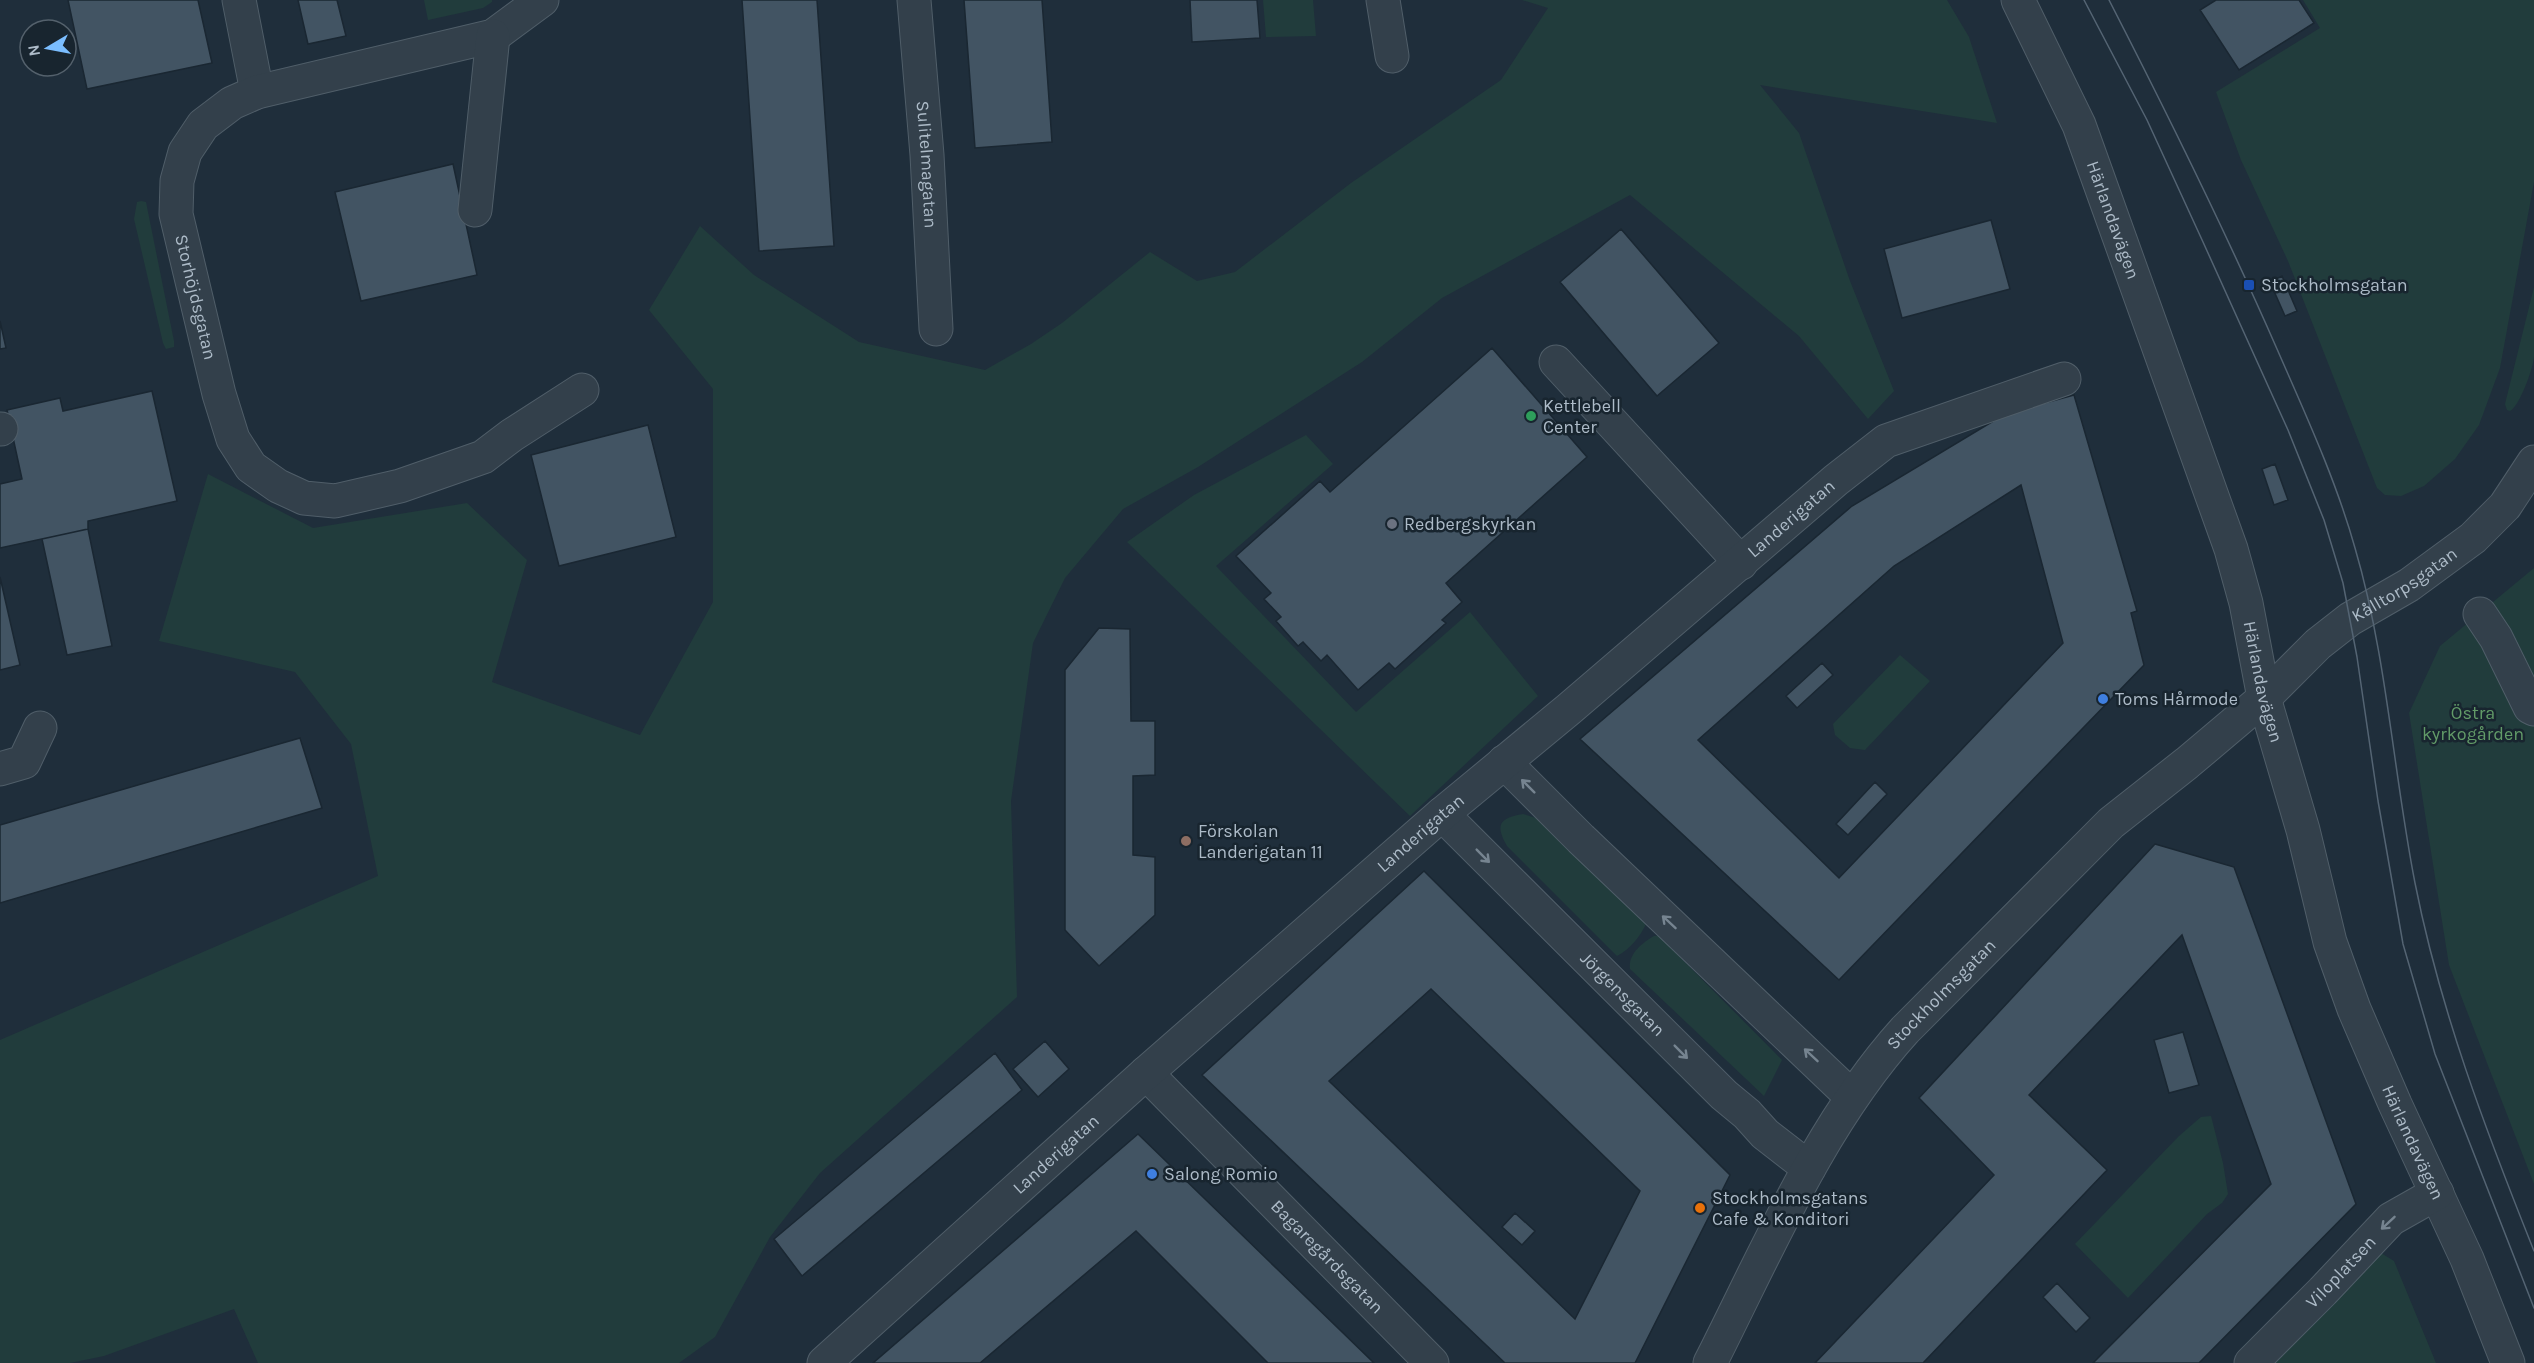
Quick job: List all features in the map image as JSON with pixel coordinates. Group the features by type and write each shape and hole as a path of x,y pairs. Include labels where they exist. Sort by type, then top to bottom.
{"street":[{"path":"239,0 257,92"},
{"name":"Storhöjdsgatan","path":"542,0 493,36 257,92 232,104 203,125 185,152 177,181 176,214 219,394 233,439 251,467 278,486 304,498 335,501 400,486 483,457 512,435 582,390"},
{"name":"Sulitelmagatan","path":"914,0 927,155 936,329"},
{"path":"1383,0 1392,56"},
{"name":"Härlandavägen","path":"2018,0 2079,125 2220,518 2246,603 2264,698 2303,830 2330,942 2354,1009 2437,1193 2508,1363"},
{"path":"475,210 493,36"},
{"path":"1556,362 1741,563"},
{"name":"Landerigatan","path":"824,1363 1146,1073 1442,814 1741,563 1836,480 1886,441 2064,379"},
{"name":"Kålltorpsgatan","path":"2264,698 2318,644 2350,619 2409,585 2473,538 2505,506 2534,462"},
{"path":"2480,614 2496,638 2530,707 2534,709"},
{"name":"Stockholmsgatan","path":"1710,1363 1809,1168 1852,1097 1881,1057 1905,1030 2111,823 2264,698"},
{"path":"0,769 24,762 40,728"},
{"path":"1504,762 1852,1097"},
{"name":"Jörgensgatan","path":"1442,814 1765,1134 1809,1168"},
{"name":"Bagaregårdsgatan","path":"1146,1073 1432,1363"},
{"name":"Viloplatsen","path":"2251,1363 2391,1219 2437,1193"}],"green space":[{"path":"424,0 492,0 492,2 483,8 428,20"},
{"path":"1263,0 1313,0 1316,36 1266,37"},
{"path":"1522,0 1947,0 1969,37 1997,123 1760,85 1799,133 1850,281 1894,391 1868,419 1799,336 1630,195 1442,298 1362,362 1198,467 1123,509 1065,578 1033,643 1011,801 1017,997 820,1173 770,1237 715,1337 679,1363 258,1363 234,1309 104,1356 70,1363 0,1363 0,1040 378,876 351,744 295,672 159,641 208,474 313,528 467,503 527,560 492,682 640,735 713,602 713,389 649,310 700,226 754,275 859,342 985,370 1062,323 1150,252 1197,281 1235,272 1351,183 1501,80 1548,8"},
{"path":"2303,0 2534,0 2534,182 2500,368 2479,425 2455,459 2424,486 2401,496 2385,495 2377,488 2288,261 2241,160 2216,92 2320,28"},
{"path":"137,202 146,202 174,341 174,347 166,349 134,219"},
{"path":"2534,287 2534,357 2522,395 2510,411 2507,410 2505,404"},
{"path":"1306,435 1333,464 1216,566 1356,712 1470,612 1538,696 1410,816 1127,542 1194,495"},
{"name":"Östra kyrkogården","path":"2534,568 2534,1184 2449,965 2409,713 2440,646"},
{"path":"1900,655 1930,681 1865,750 1850,748 1835,735 1833,724"},
{"path":"1523,814 1536,818 1646,924 1641,934 1622,953 1617,956 1507,846 1501,833 1501,824 1504,820"},
{"path":"1654,936 1659,936 1782,1060 1764,1096 1630,969 1631,958"},
{"path":"2211,1116 2228,1194 2222,1203 2207,1214 2128,1298 2075,1244 2179,1136 2201,1117"},
{"path":"2381,1253 2394,1261 2436,1363 2275,1363"}],"building":[{"path":"68,0 198,0 212,63 87,89 78,47 78,18 72,18"},
{"path":"298,0 337,0 346,36 308,44"},
{"path":"742,0 817,0 834,246 759,251"},
{"path":"964,0 1042,0 1052,142 975,148"},
{"path":"1190,0 1257,0 1260,38 1192,42"},
{"path":"2216,0 2299,0 2314,23 2239,70 2200,10"},
{"path":"453,164 477,275 361,301 335,192"},
{"path":"1991,220 2010,289 1902,318 1884,249"},
{"path":"1621,229 1719,343 1657,396 1560,282"},
{"path":"2282,276 2297,311 2285,316 2270,282"},
{"path":"0,321 6,348 0,349"},
{"name":"Redbergskyrkan","path":"1492,348 1587,457 1446,583 1462,602 1442,620 1446,623 1395,669 1389,663 1358,690 1327,655 1321,661 1303,642 1298,646 1276,621 1281,617 1264,599 1271,593 1236,556 1320,481 1330,492"},
{"path":"152,391 177,501 88,521 88,529 0,548 0,484 22,479 7,410 60,398 63,411"},
{"path":"2074,395 2137,611 2131,613 2144,665 1839,980 1580,739 1852,506 2005,414","holes":["2021,485 2063,643 1839,878 1698,740 1894,566"]},
{"path":"648,425 676,537 559,566 531,455"},
{"path":"2275,464 2288,500 2274,505 2262,469"},
{"path":"88,529 112,646 67,655 42,539"},
{"path":"0,577 20,665 0,670"},
{"path":"1099,628 1130,629 1131,721 1155,721 1155,775 1133,776 1133,855 1155,857 1155,915 1099,966 1065,930 1065,670"},
{"path":"1822,663 1833,675 1797,708 1786,696"},
{"path":"300,738 322,808 0,903 0,825"},
{"path":"1875,782 1887,794 1848,835 1836,824"},
{"path":"2155,844 2234,867 2356,1204 2199,1363 2093,1363 2271,1184 2182,935 2029,1095 2107,1170 1923,1363 1815,1363 1994,1175 1919,1098"},
{"path":"1424,871 1730,1175 1635,1363 1505,1363 1202,1075","holes":["1431,989 1640,1191 1575,1319 1329,1081"]},
{"path":"2183,1032 2199,1085 2169,1093 2154,1040"},
{"path":"1045,1041 1069,1069 1038,1097 1013,1069"},
{"path":"995,1053 1022,1090 802,1276 774,1239"},
{"path":"1138,1134 1374,1363 1268,1363 1136,1231 980,1363 873,1363"},
{"path":"1515,1213 1535,1231 1522,1245 1502,1227"},
{"path":"2057,1283 2090,1318 2076,1332 2043,1297"}],"tram line":[{"path":"2084,0 2147,120 2288,430 2324,520 2343,583 2357,657 2378,801 2403,944 2435,1054 2534,1308"},
{"path":"2109,0 2237,260 2339,497 2355,548 2375,631 2407,841 2437,977 2466,1070 2534,1251"}],"place":[{"name":"Stockholmsgatan","path":"2249,285"},
{"name":"Kettlebell Center","path":"1531,416"},
{"name":"Redbergskyrkan","path":"1392,524"},
{"name":"Toms Hårmode","path":"2103,699"},
{"name":"Förskolan Landerigatan 11","path":"1186,841"},
{"name":"Salong Romio","path":"1152,1174"},
{"name":"Stockholmsgatans Cafe & Konditori","path":"1700,1208"}]}
